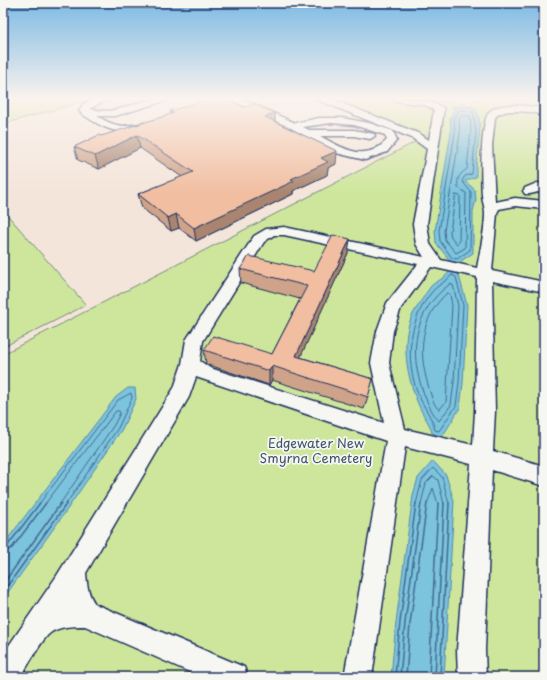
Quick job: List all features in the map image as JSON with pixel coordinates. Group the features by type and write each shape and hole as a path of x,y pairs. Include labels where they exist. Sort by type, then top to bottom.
{"lane":[{"path":"300,130 340,151 365,157 383,150 392,140 389,133 381,130"},
{"path":"400,130 416,136 433,148"},
{"path":"432,263 423,244 420,224 436,130"},
{"path":"472,677 471,650 485,411 484,274 490,213 488,195 487,145 489,130"},
{"path":"306,133 354,133 373,137 380,143 383,150"},
{"path":"529,191 537,187 544,188"},
{"path":"490,213 494,207 507,202 544,205"},
{"path":"4,677 74,571 182,391 184,384 198,369 195,340 259,239 265,234 271,231 284,231 544,287"},
{"path":"358,677 398,436 380,363 385,331 393,307 432,263"},
{"path":"198,369 398,436 482,457 544,476"},
{"path":"74,571 74,592 79,603 86,612"},
{"path":"39,625 53,617 68,612 86,612 234,677"}],"green space":[{"name":"Edgewater New Smyrna Cemetery","path":"389,130 544,130 544,677 3,677 3,354 417,141"},
{"path":"3,210 86,305 3,347"}],"water":[{"path":"451,130 480,130 476,177 465,181 475,190 476,200 473,211 473,253 458,263 451,262 436,243 435,231"},
{"path":"449,271 458,272 467,305 463,383 460,408 442,437 432,433 415,395 408,371 406,346 409,322 414,312 431,286 444,278"},
{"path":"128,388 135,388 136,399 122,429 64,514 3,599 3,545 116,397"},
{"path":"433,461 446,475 454,501 444,677 391,677 396,622 413,495 418,478"}],"building":[{"path":"121,130 292,130 337,151 321,158 328,162 291,179 294,181 194,228 176,214 168,218 138,194 193,172 137,135 95,156 74,147 99,135 101,136"},
{"path":"333,235 350,239 296,356 373,379 368,397 272,366 269,371 204,350 213,336 272,354 307,286 240,269 249,256 314,271"}]}
